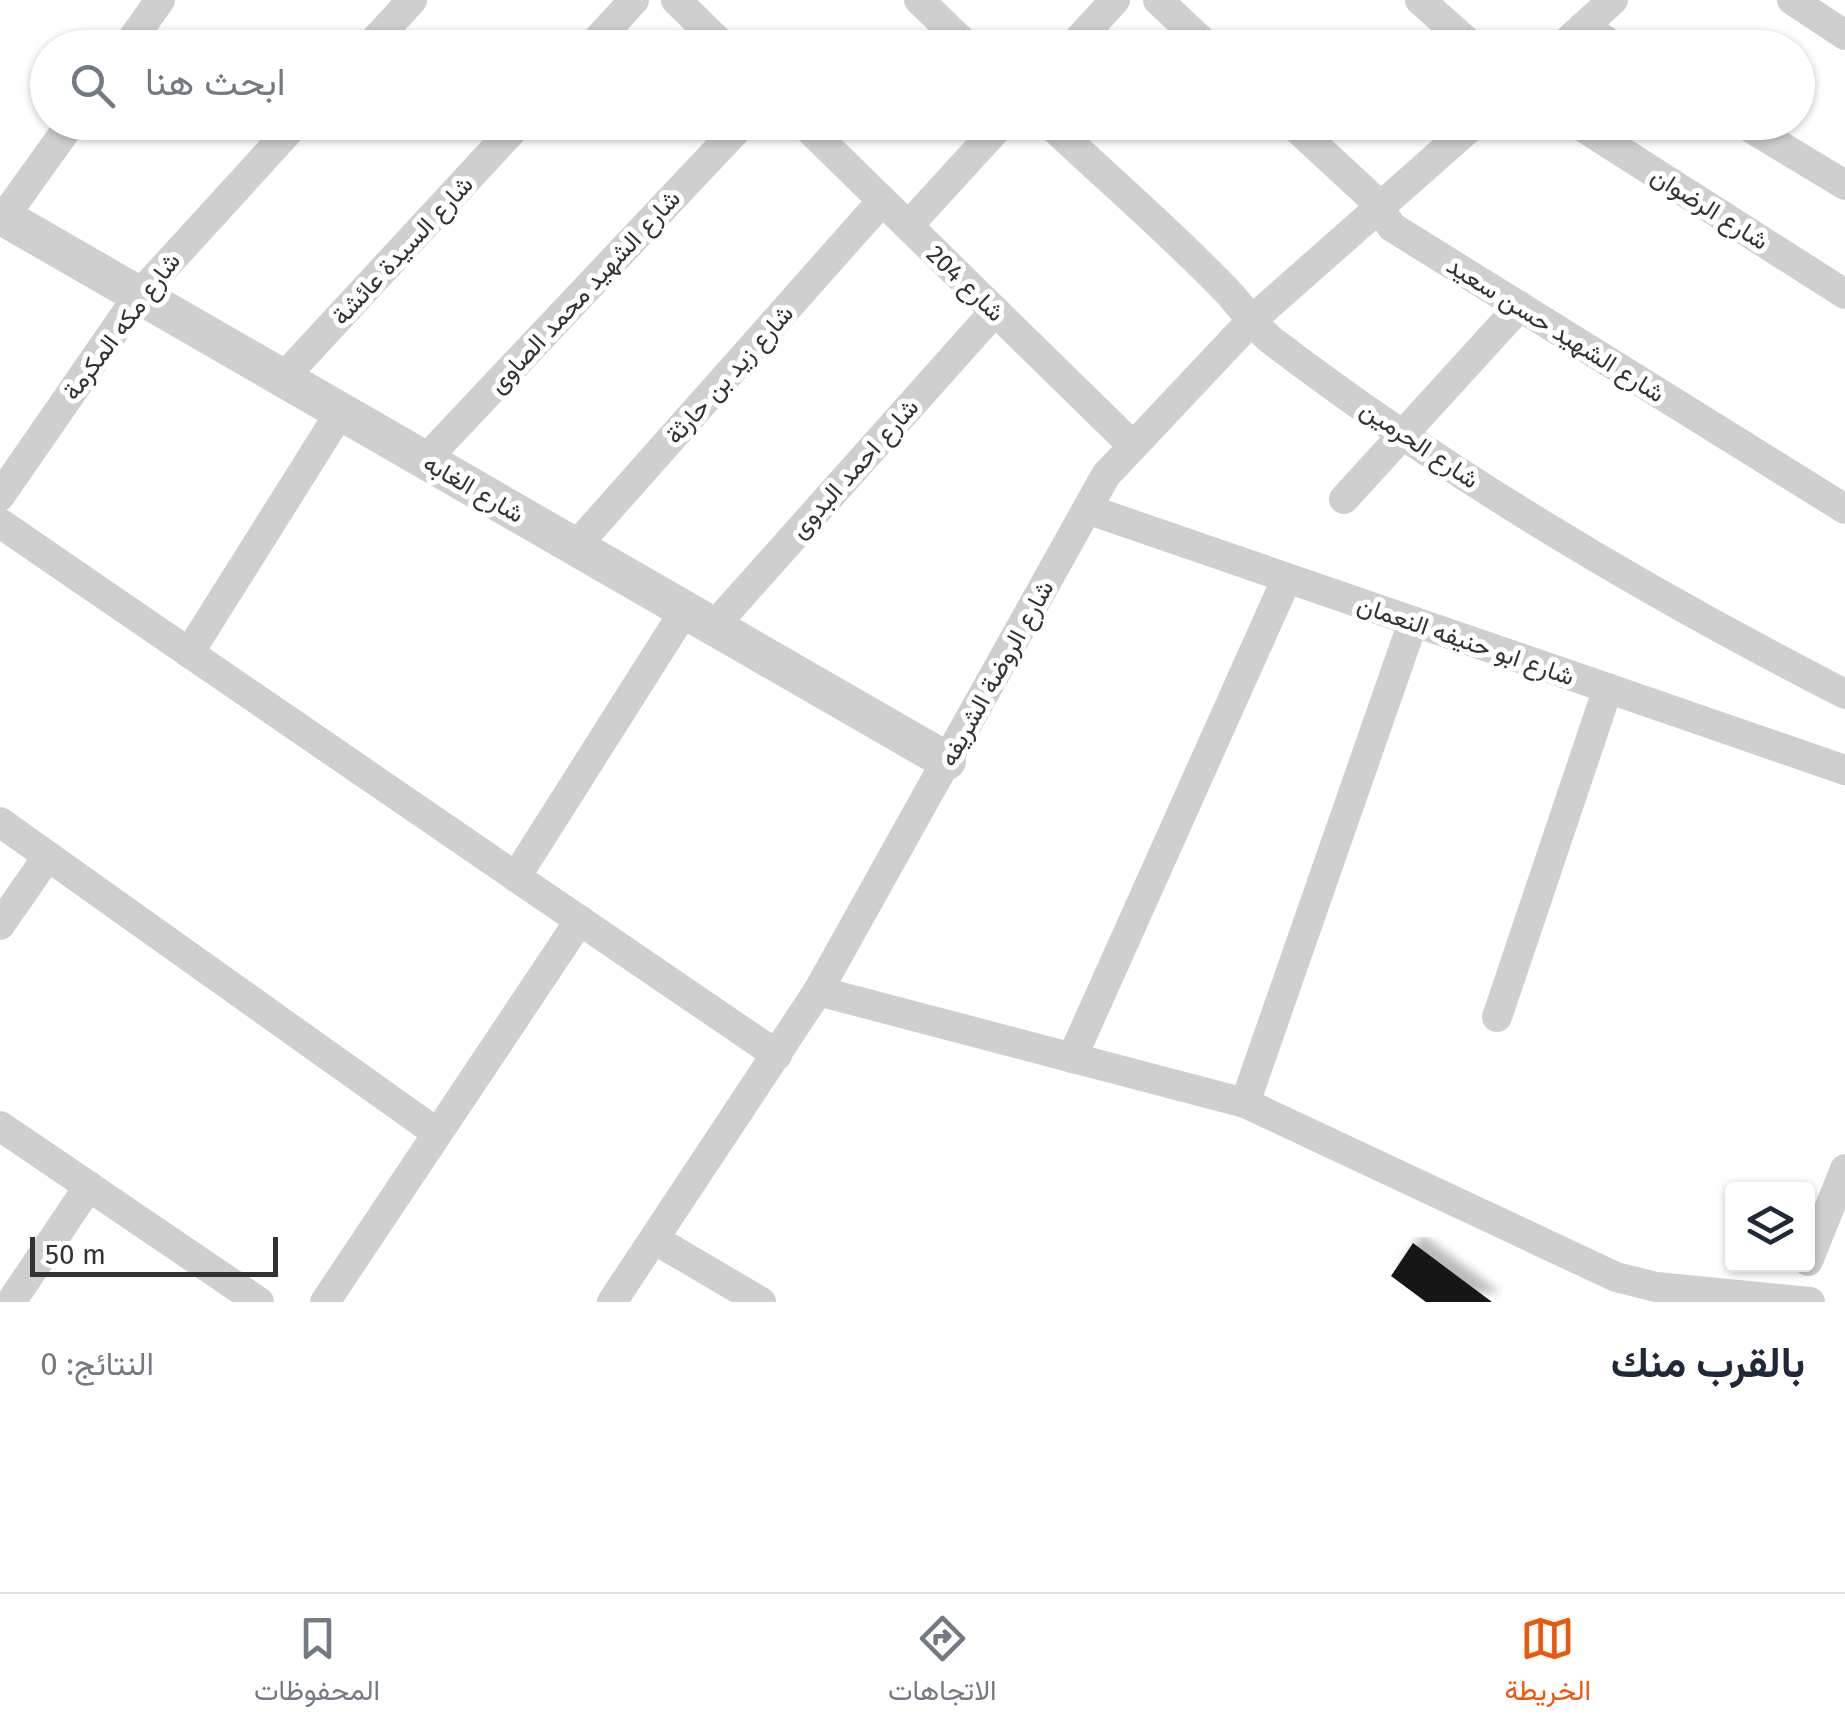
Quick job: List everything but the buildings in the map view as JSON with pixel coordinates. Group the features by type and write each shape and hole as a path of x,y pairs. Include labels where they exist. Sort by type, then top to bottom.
{"street":[{"path":"139,30 160,0"},
{"path":"384,30 412,0"},
{"path":"606,30 634,0"},
{"path":"676,0 707,30"},
{"path":"919,0 950,30"},
{"path":"1087,30 1114,0"},
{"path":"1158,0 1190,30"},
{"path":"1420,0 1454,30"},
{"path":"1579,30 1613,0"},
{"path":"1792,0 1845,36"},
{"path":"1583,26 1589,30"},
{"path":"2,216 59,140"},
{"name":"شارع مكه المكرمة","path":"0,496 139,294 280,140"},
{"name":"شارع السيدة عائشة","path":"283,378 503,140"},
{"name":"شارع الشهيد محمد الصاوى","path":"425,460 727,140"},
{"name":"شارع 204","path":"820,140 1131,444"},
{"path":"908,226 987,140"},
{"name":"شارع الحرمين","path":"1067,140 1226,290 1267,337 1403,432 1655,592 1845,694"},
{"name":"شارع الشهيد حسن سعيد","path":"1309,140 1370,196 1392,227 1845,509"},
{"name":"شارع الروضة الشريفه","path":"612,1302 818,990 1086,509 1131,444 1252,320 1456,140"},
{"name":"شارع الرضوان","path":"1603,140 1845,294"},
{"path":"1770,140 1845,186"},
{"name":"شارع زيد بن حارثة","path":"576,546 882,201"},
{"name":"شارع الغابه","path":"2,216 948,760"},
{"path":"1344,499 1520,306"},
{"name":"شارع احمد البدوى","path":"516,877 700,618 994,311"},
{"path":"189,653 340,411"},
{"name":"شارع ابو حنيفه النعمان","path":"1086,509 1845,770"},
{"path":"0,523 777,1055"},
{"path":"1072,1058 1287,578"},
{"path":"1245,1103 1413,622"},
{"path":"1497,1017 1608,688"},
{"path":"0,822 437,1134"},
{"path":"0,925 48,856"},
{"path":"324,1302 580,920"},
{"path":"818,990 1245,1103 1584,1265 1657,1294 1801,1301 1806,1272"},
{"path":"0,1126 260,1302"},
{"path":"1815,1243 1845,1168"},
{"path":"11,1302 89,1186"},
{"path":"654,1239 762,1302"}]}
